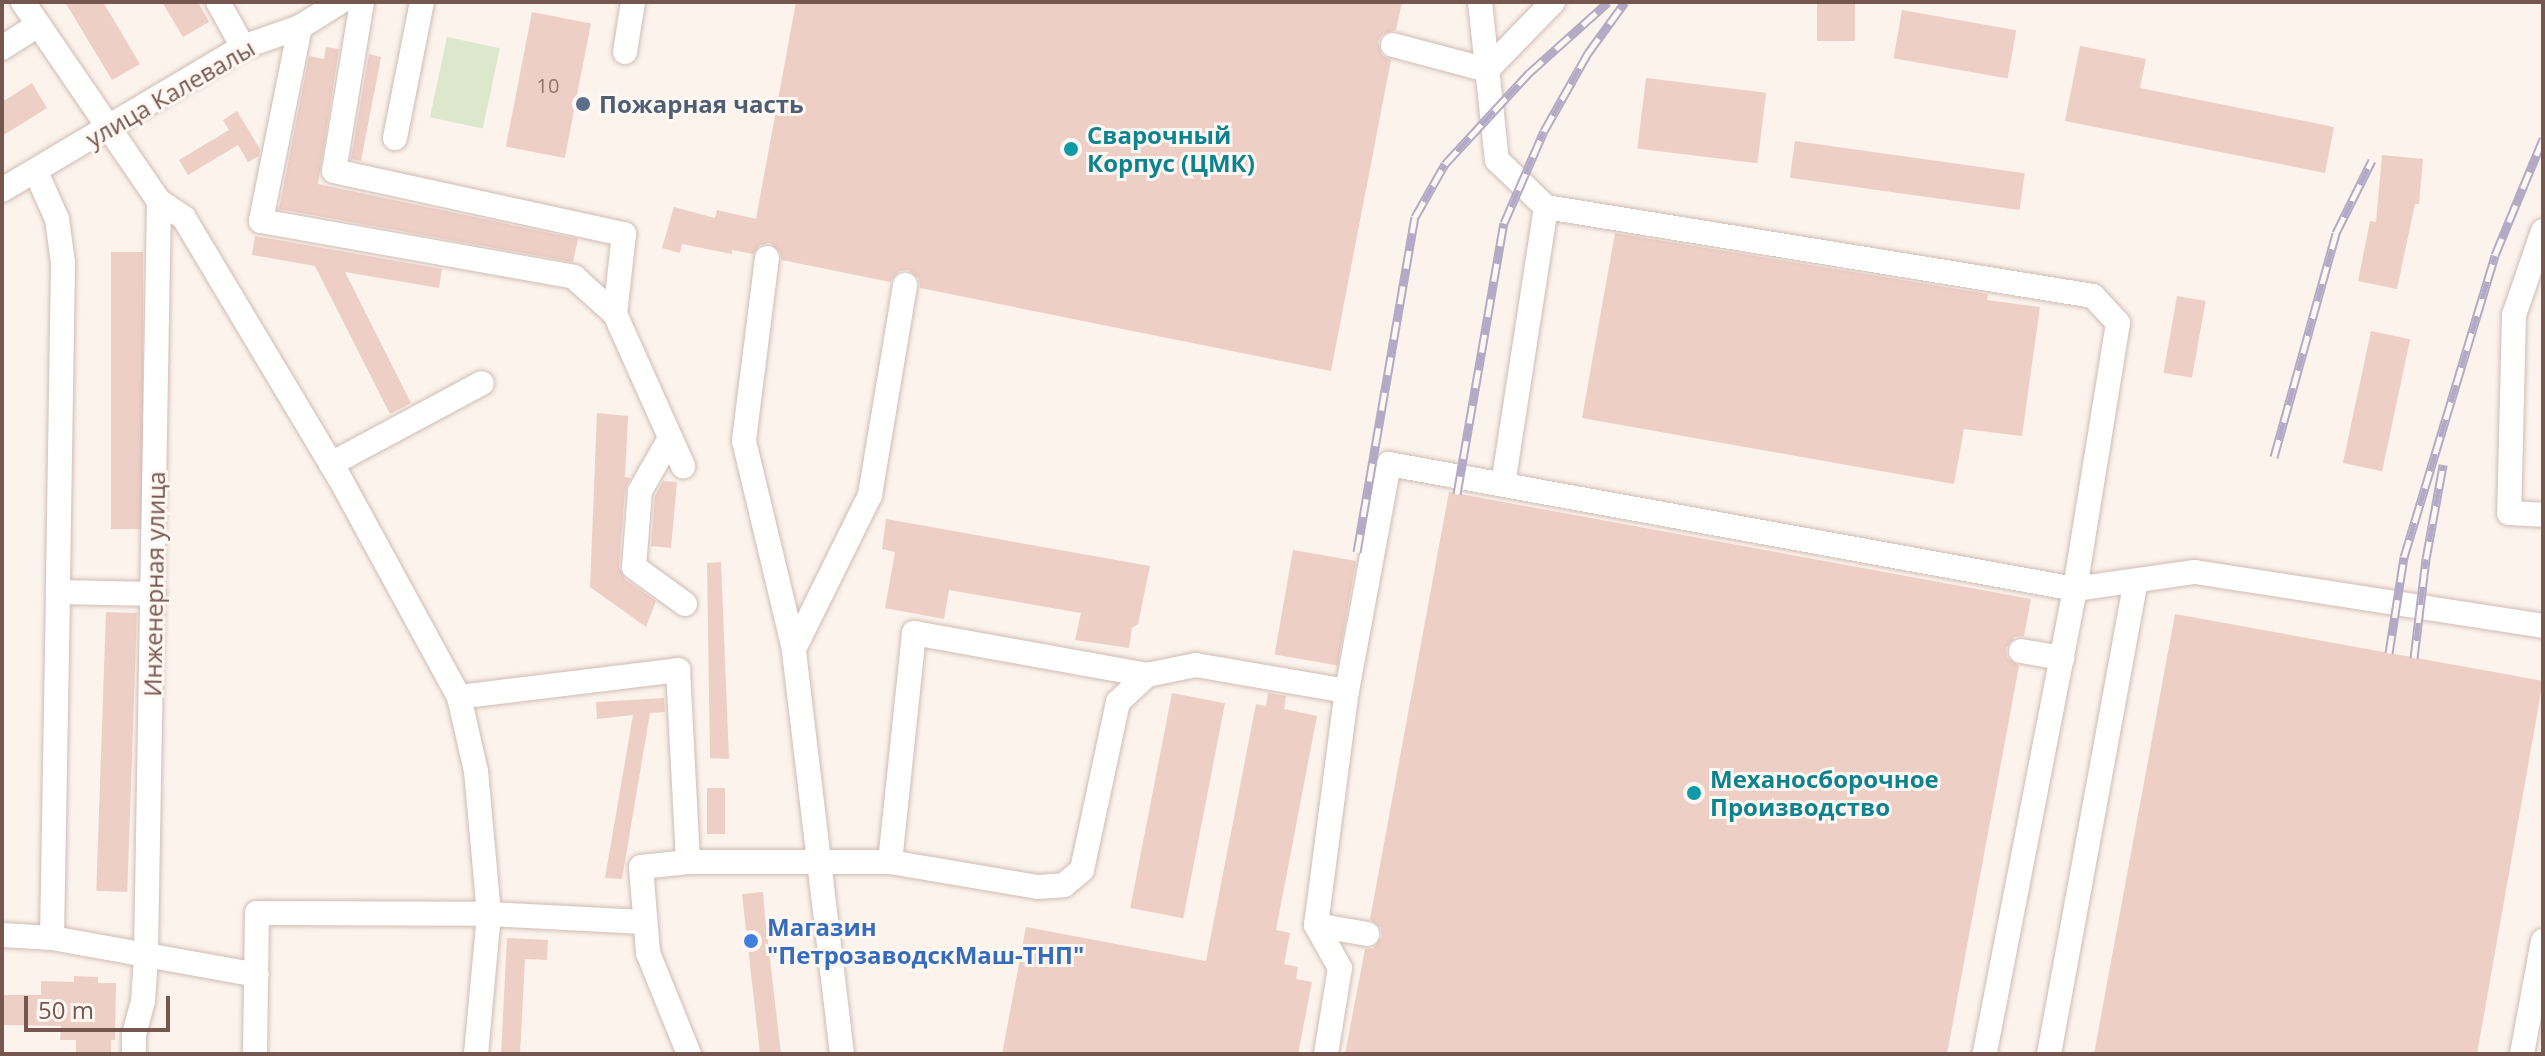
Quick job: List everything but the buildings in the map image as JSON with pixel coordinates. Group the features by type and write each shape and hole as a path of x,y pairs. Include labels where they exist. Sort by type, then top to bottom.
{"street":[{"path":"23,2 159,201 184,218 331,464 459,697 476,771 489,914 476,1054"},
{"path":"218,2 243,47"},
{"name":"улица Калевалы","path":"2,190 243,47 300,27 340,2"},
{"path":"362,2 334,171 624,234 615,314"},
{"path":"395,138 422,2"},
{"path":"625,52 633,2"},
{"path":"1480,2 1497,160 1546,207 2093,296 2118,323 2075,589 1985,1054"},
{"path":"1487,70 1553,2"},
{"path":"2,48 38,25"},
{"path":"300,27 261,221 574,277 615,314 683,466"},
{"path":"1393,45 1487,70"},
{"path":"36,172 57,219 63,263 52,938"},
{"name":"Инженерная улица","path":"134,1054 134,1034 143,1001 146,957 159,201"},
{"path":"1503,485 1546,207"},
{"path":"2543,231 2514,315 2509,513 2543,515"},
{"path":"767,258 744,441 794,649 842,1054"},
{"path":"794,649 870,495 905,285"},
{"path":"331,464 482,383"},
{"path":"669,440 640,491 634,567 685,604"},
{"path":"1326,1054 1340,968 1316,925 1347,691 1389,464 1503,485 1540,500 2075,589 2195,572 2543,626"},
{"path":"2049,1054 2136,581"},
{"path":"58,592 154,594"},
{"path":"890,862 914,633 1147,675 1196,665 1347,691"},
{"path":"2021,651 2062,658"},
{"path":"459,697 678,670 688,862"},
{"path":"689,1054 648,953 643,922 641,867 746,859 818,864 890,862 1038,887 1064,885 1082,870 1118,702 1147,675"},
{"path":"255,1054 257,913 489,914 643,922"},
{"path":"1316,925 1367,934"},
{"path":"2,935 52,938 257,975"},
{"path":"2522,1054 2543,941"}],"green space":[{"path":"447,37 500,48 483,128 430,117"}],"railway":[{"path":"1357,552 1415,217 1445,164 1529,73 1608,2"},
{"path":"1457,494 1504,223 1544,131 1588,53 1625,2"},
{"path":"2389,653 2404,557 2495,255 2543,139"},
{"path":"2274,457 2336,233 2372,160"},
{"path":"2414,658 2426,559 2443,465"}],"place":[{"name":"Пожарная часть","path":"583,104"},
{"name":"Сварочный Корпус (ЦМК)","path":"1071,149"},
{"name":"Механосборочное Производство","path":"1694,793"},
{"name":"Магазин \"ПетрозаводскМаш-ТНП\"","path":"751,941"}]}
